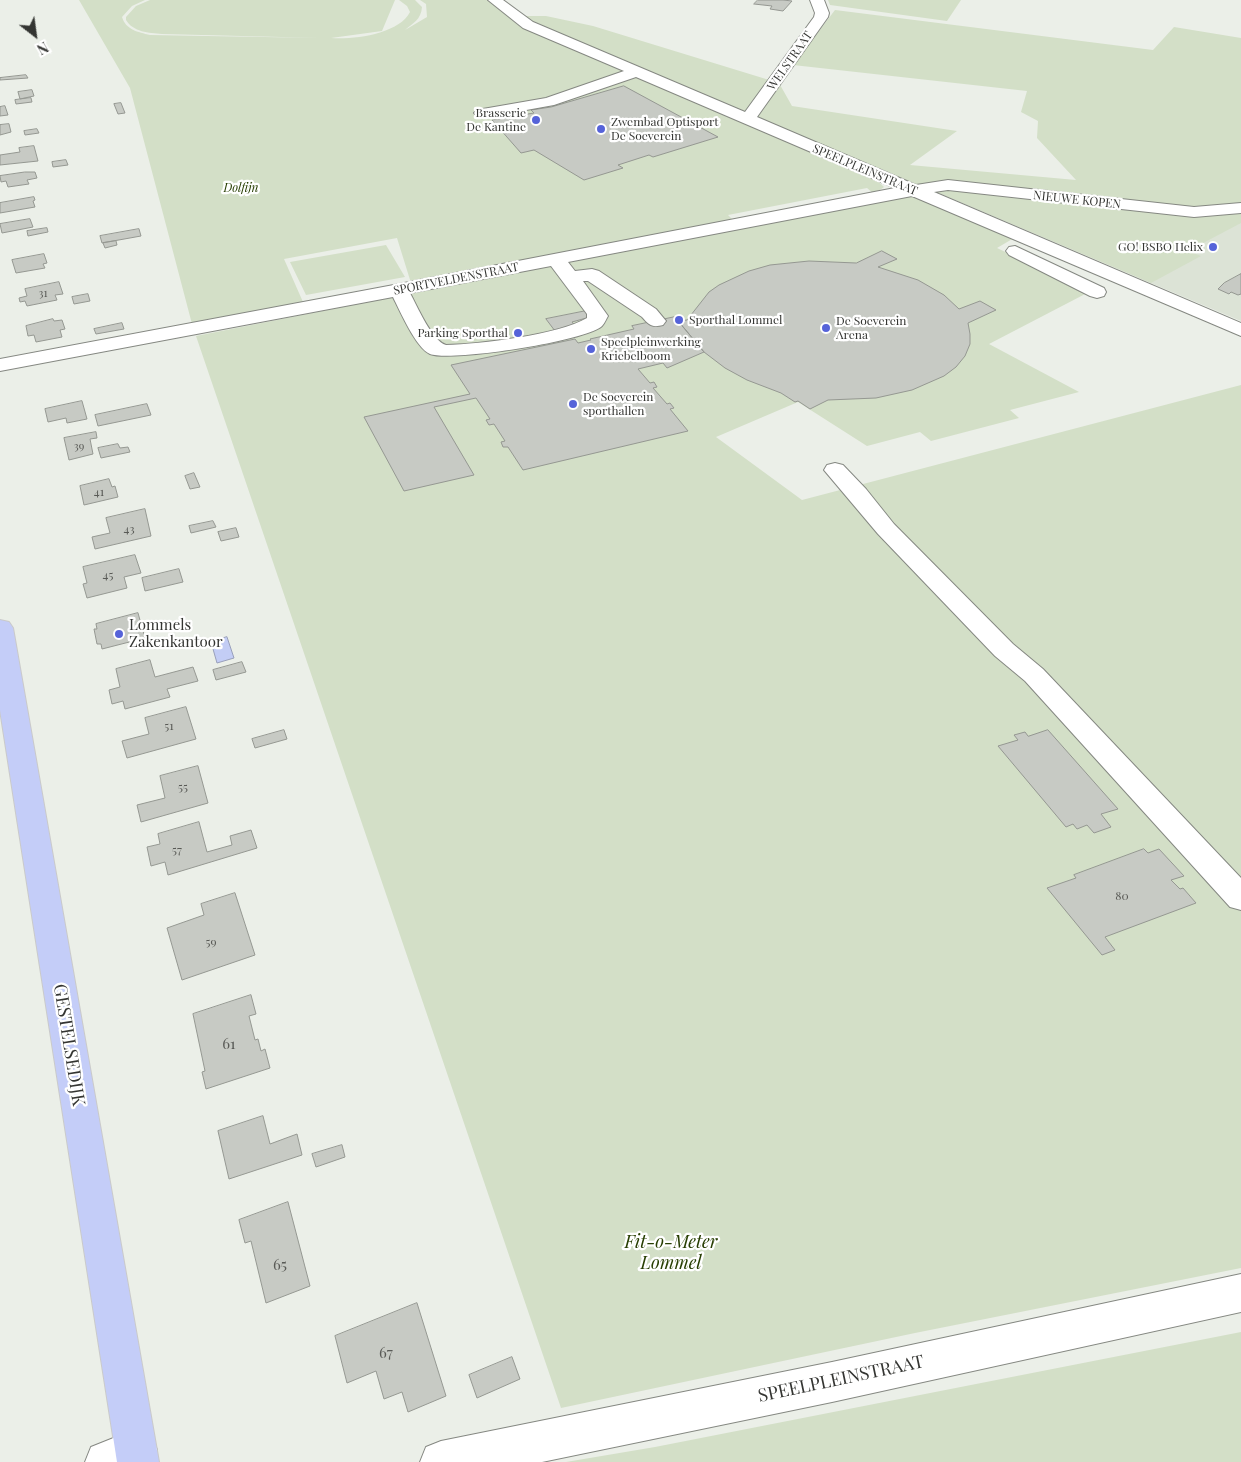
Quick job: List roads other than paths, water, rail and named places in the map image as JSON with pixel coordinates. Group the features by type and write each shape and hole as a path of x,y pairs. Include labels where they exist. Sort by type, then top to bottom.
{"main road":[{"name":"GESTELSEDIJK","path":"0,628 127,1458"}],"street":[{"name":"SPEELPLEINSTRAAT","path":"495,0 528,25 1241,330"},
{"name":"WELSTRAAT","path":"746,118 752,114 821,17 822,13 817,0"},
{"path":"482,113 549,102 624,77 636,71"},
{"name":"NIEUWE KOPEN","path":"912,190 948,185 1194,212 1241,208"},
{"name":"SPORTVELDENSTRAAT","path":"0,365 399,290 513,259 556,259 912,190"},
{"path":"877,196 909,204 1009,248 1097,292"},
{"path":"399,290 427,338 436,349 452,353 476,350 588,326 595,322 598,316 556,259"},
{"path":"569,277 592,275 649,313 656,321"},
{"path":"419,362 436,349"},
{"path":"835,470 858,494 886,529 997,643 1034,674 1241,898"},
{"name":"SPEELPLEINSTRAAT","path":"441,1462 832,1382 1241,1293"}],"water":[{"path":"227,637 234,658 217,663 211,642"}],"place":[{"name":"Brasserie De Kantine","path":"536,120"},
{"name":"Zwembad Optisport De Soeverein","path":"601,129"},
{"name":"GO! BSBO Helix","path":"1213,247"},
{"name":"Sporthal Lommel","path":"679,320"},
{"name":"De Soeverein Arena","path":"826,328"},
{"name":"Parking Sporthal","path":"518,333"},
{"name":"Speelpleinwerking Kriebelboom","path":"591,349"},
{"name":"De Soeverein sporthallen","path":"573,404"},
{"name":"Lommels Zakenkantoor","path":"119,634"}],"park label":[{"name":"Dolfijn","path":"241,188"},
{"name":"Fit-o-Meter Lommel","path":"671,1252"}]}
